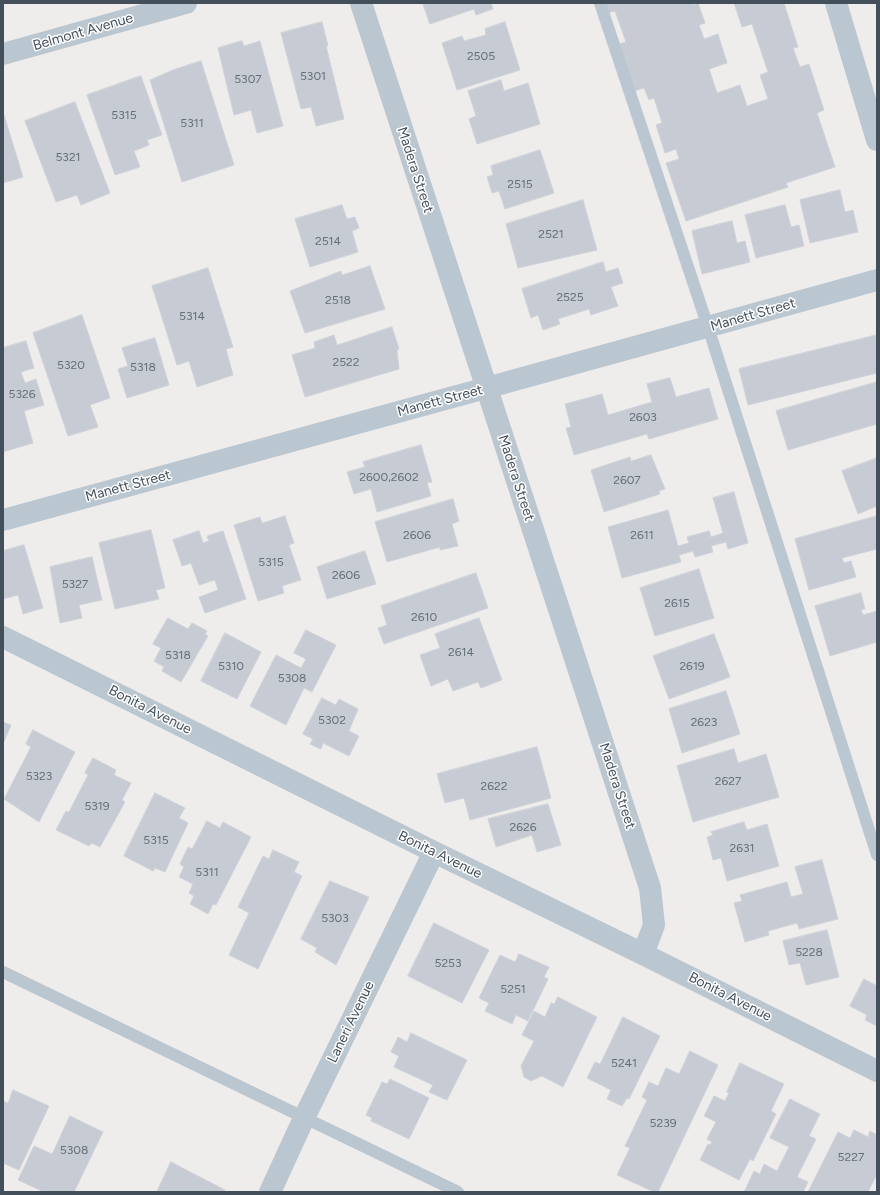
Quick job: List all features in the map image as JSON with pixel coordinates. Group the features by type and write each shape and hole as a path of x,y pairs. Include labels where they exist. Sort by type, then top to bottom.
{"street":[{"name":"Belmont Avenue","path":"3,54 186,3"},
{"name":"Madera Street","path":"361,3 650,888 654,925 643,954"},
{"path":"836,3 873,113 877,140"},
{"name":"Manett Street","path":"3,520 877,280"},
{"name":"Bonita Avenue","path":"3,637 877,1071"},
{"name":"Laneri Avenue","path":"270,1192 304,1118 434,852"}],"lane":[{"path":"600,3 708,327 877,855"},
{"path":"3,972 458,1192"}],"building":[{"path":"423,3 491,3 493,9 476,15 474,9 430,24"},
{"path":"604,3 693,3 693,5 698,3 705,23 699,25 704,39 718,34 727,63 709,69 717,93 740,85 747,106 768,99 760,75 768,72 752,24 742,27 734,3 784,3 798,47 793,48 800,67 809,64 824,110 817,113 835,167 786,183 788,187 686,221 666,163 679,159 676,149 665,153 656,125 662,123 654,98 649,100 644,88 634,91 619,44 626,42 615,11 607,13"},
{"path":"322,22 328,46 326,46 344,119 316,126 311,107 301,109 281,33"},
{"path":"505,22 520,70 457,90 442,43 462,36 464,41 486,35 485,29"},
{"path":"242,41 244,46 260,41 283,126 257,133 251,110 234,115 218,48"},
{"path":"201,61 234,165 182,182 150,80 173,70"},
{"path":"141,76 162,135 147,140 149,145 134,151 140,167 115,175 87,95"},
{"path":"501,80 504,91 528,83 540,124 477,144 469,119 476,116 468,91"},
{"path":"75,102 110,193 81,205 77,195 56,202 25,121"},
{"path":"3,115 23,177 3,183"},
{"path":"540,150 554,193 505,209 499,191 492,193 487,177 493,175 491,166"},
{"path":"840,190 845,212 853,210 858,232 810,243 800,200"},
{"path":"583,200 597,250 518,268 506,224"},
{"path":"342,205 347,219 355,217 359,228 352,231 358,252 310,267 295,219"},
{"path":"785,205 791,227 799,225 804,246 756,258 745,215"},
{"path":"732,221 737,243 745,241 750,262 702,274 692,231"},
{"path":"603,262 606,272 618,268 623,283 611,287 618,306 591,315 589,309 558,319 560,324 543,330 538,315 531,318 522,289"},
{"path":"370,266 385,309 305,333 290,291 341,271 342,275"},
{"path":"208,268 233,347 226,349 233,375 197,387 189,361 177,365 152,286"},
{"path":"82,315 110,398 90,405 98,427 68,436 33,333"},
{"path":"392,327 399,349 397,350 399,369 305,397 292,355 315,348 314,342 334,335 337,345"},
{"path":"877,335 877,373 748,405 739,369"},
{"path":"155,338 169,385 127,398 118,369 128,366 122,348"},
{"path":"26,341 34,368 21,372 25,383 36,379 44,405 24,411 33,443 3,452 3,348"},
{"path":"670,378 676,397 709,388 718,419 649,439 647,434 574,455 566,428 571,427 565,404 602,394 608,415 652,402 647,384"},
{"path":"877,382 877,424 788,450 776,411"},
{"path":"421,445 432,482 427,483 431,496 377,512 371,489 354,494 347,472 365,467 363,462"},
{"path":"651,455 665,489 659,491 660,494 604,512 591,470 630,457 631,461"},
{"path":"877,458 877,506 858,514 842,471"},
{"path":"734,492 748,543 728,549 726,542 711,546 713,552 695,557 693,551 679,555 681,562 622,578 608,527 668,510 678,546 689,543 687,537 709,531 711,537 723,533 713,498"},
{"path":"453,499 459,521 452,524 458,546 440,550 440,547 387,562 375,522"},
{"path":"285,516 294,543 289,545 301,580 282,586 284,593 258,601 234,525 260,517 262,523"},
{"path":"877,516 877,549 842,558 844,563 851,561 856,577 809,590 795,539"},
{"path":"151,530 165,588 156,590 159,599 115,609 99,543"},
{"path":"199,531 203,543 209,541 207,536 223,531 246,599 205,613 199,597 218,590 215,580 199,585 191,563 182,566 173,540"},
{"path":"24,545 43,608 23,614 18,595 3,599 3,551"},
{"path":"365,551 376,584 327,599 317,567"},
{"path":"92,557 102,600 79,605 82,618 60,623 50,567"},
{"path":"699,569 714,618 655,636 640,588"},
{"path":"476,573 488,608 384,644 378,628 387,625 381,606"},
{"path":"861,593 865,609 861,610 863,615 877,611 877,642 830,656 815,606"},
{"path":"168,618 188,629 192,623 207,631 205,634 208,636 181,682 162,671 164,667 154,661 161,648 153,644"},
{"path":"479,618 502,680 481,688 478,682 453,691 448,679 431,686 420,655 440,648 435,634"},
{"path":"306,630 336,645 312,692 304,688 286,725 250,706 276,655 301,668 306,659 294,653"},
{"path":"225,633 261,652 237,699 201,681"},
{"path":"714,634 730,677 669,699 653,656"},
{"path":"726,691 740,734 682,753 669,709"},
{"path":"322,698 336,705 339,699 358,709 349,731 359,736 349,756 323,743 321,749 310,744 313,739 303,734"},
{"path":"3,722 11,725 3,744"},
{"path":"33,730 75,752 39,822 4,799 31,747 26,744"},
{"path":"537,747 551,798 470,820 464,798 445,803 437,774"},
{"path":"734,749 738,763 766,754 779,797 693,822 677,766"},
{"path":"93,758 116,770 114,775 131,783 122,800 125,802 100,847 92,843 89,846 56,830 66,811 69,812 88,775 85,773"},
{"path":"155,793 185,808 179,818 188,823 165,872 155,868 153,871 124,856"},
{"path":"548,804 561,845 537,852 532,835 496,847 488,819"},
{"path":"207,821 220,828 223,822 251,837 216,905 213,904 208,914 190,904 194,896 189,893 193,884 179,877 184,867 180,864 188,847 192,849"},
{"path":"744,822 747,830 767,824 779,866 727,881 721,858 713,860 707,837 713,835 711,832"},
{"path":"273,850 299,862 294,872 302,876 258,969 229,955 249,913 238,907 263,856 269,859"},
{"path":"822,860 838,919 799,929 797,923 768,931 769,935 745,942 734,903 742,901 740,895 787,882 791,897 803,894 795,867"},
{"path":"330,881 369,897 336,965 315,952 317,948 301,939"},
{"path":"434,923 489,950 462,1003 408,976"},
{"path":"827,930 839,977 806,985 800,963 789,965 783,941"},
{"path":"519,954 549,967 544,977 548,979 528,1021 516,1015 512,1024 485,1011 489,1003 479,998 500,955 515,962"},
{"path":"864,979 877,986 877,1026 865,1020 867,1015 850,1006"},
{"path":"558,997 597,1017 563,1087 542,1076 531,1081 524,1077 521,1066 534,1041 522,1035 534,1011 545,1017 551,1003 554,1004"},
{"path":"623,1017 660,1036 629,1099 627,1098 622,1106 607,1099 611,1090 587,1078 595,1062 600,1064"},
{"path":"411,1033 467,1060 447,1100 429,1092 433,1085 394,1067 399,1056 391,1052 398,1037 407,1042"},
{"path":"690,1051 718,1065 658,1192 654,1192 617,1175 630,1148 625,1146 647,1100 642,1097 649,1082 658,1086 666,1068 679,1074"},
{"path":"740,1063 784,1084 771,1111 776,1114 753,1161 750,1159 739,1180 700,1160 708,1144 710,1145 712,1142 707,1139 716,1122 704,1116 714,1096 725,1101 729,1093 727,1092"},
{"path":"390,1079 429,1098 409,1139 371,1121 372,1118 366,1115 382,1082 387,1084"},
{"path":"13,1090 49,1106 19,1170 3,1163 3,1101 8,1103"},
{"path":"790,1099 820,1114 809,1136 816,1139 797,1177 808,1182 803,1192 744,1192 754,1171 760,1174 764,1164 777,1171 789,1147 770,1138"},
{"path":"70,1116 103,1132 74,1192 44,1192 18,1180 34,1146 52,1154"},
{"path":"854,1130 868,1137 870,1131 877,1135 877,1177 876,1176 868,1192 808,1192 838,1132 850,1138"},
{"path":"171,1162 225,1190 224,1192 157,1192"}]}
